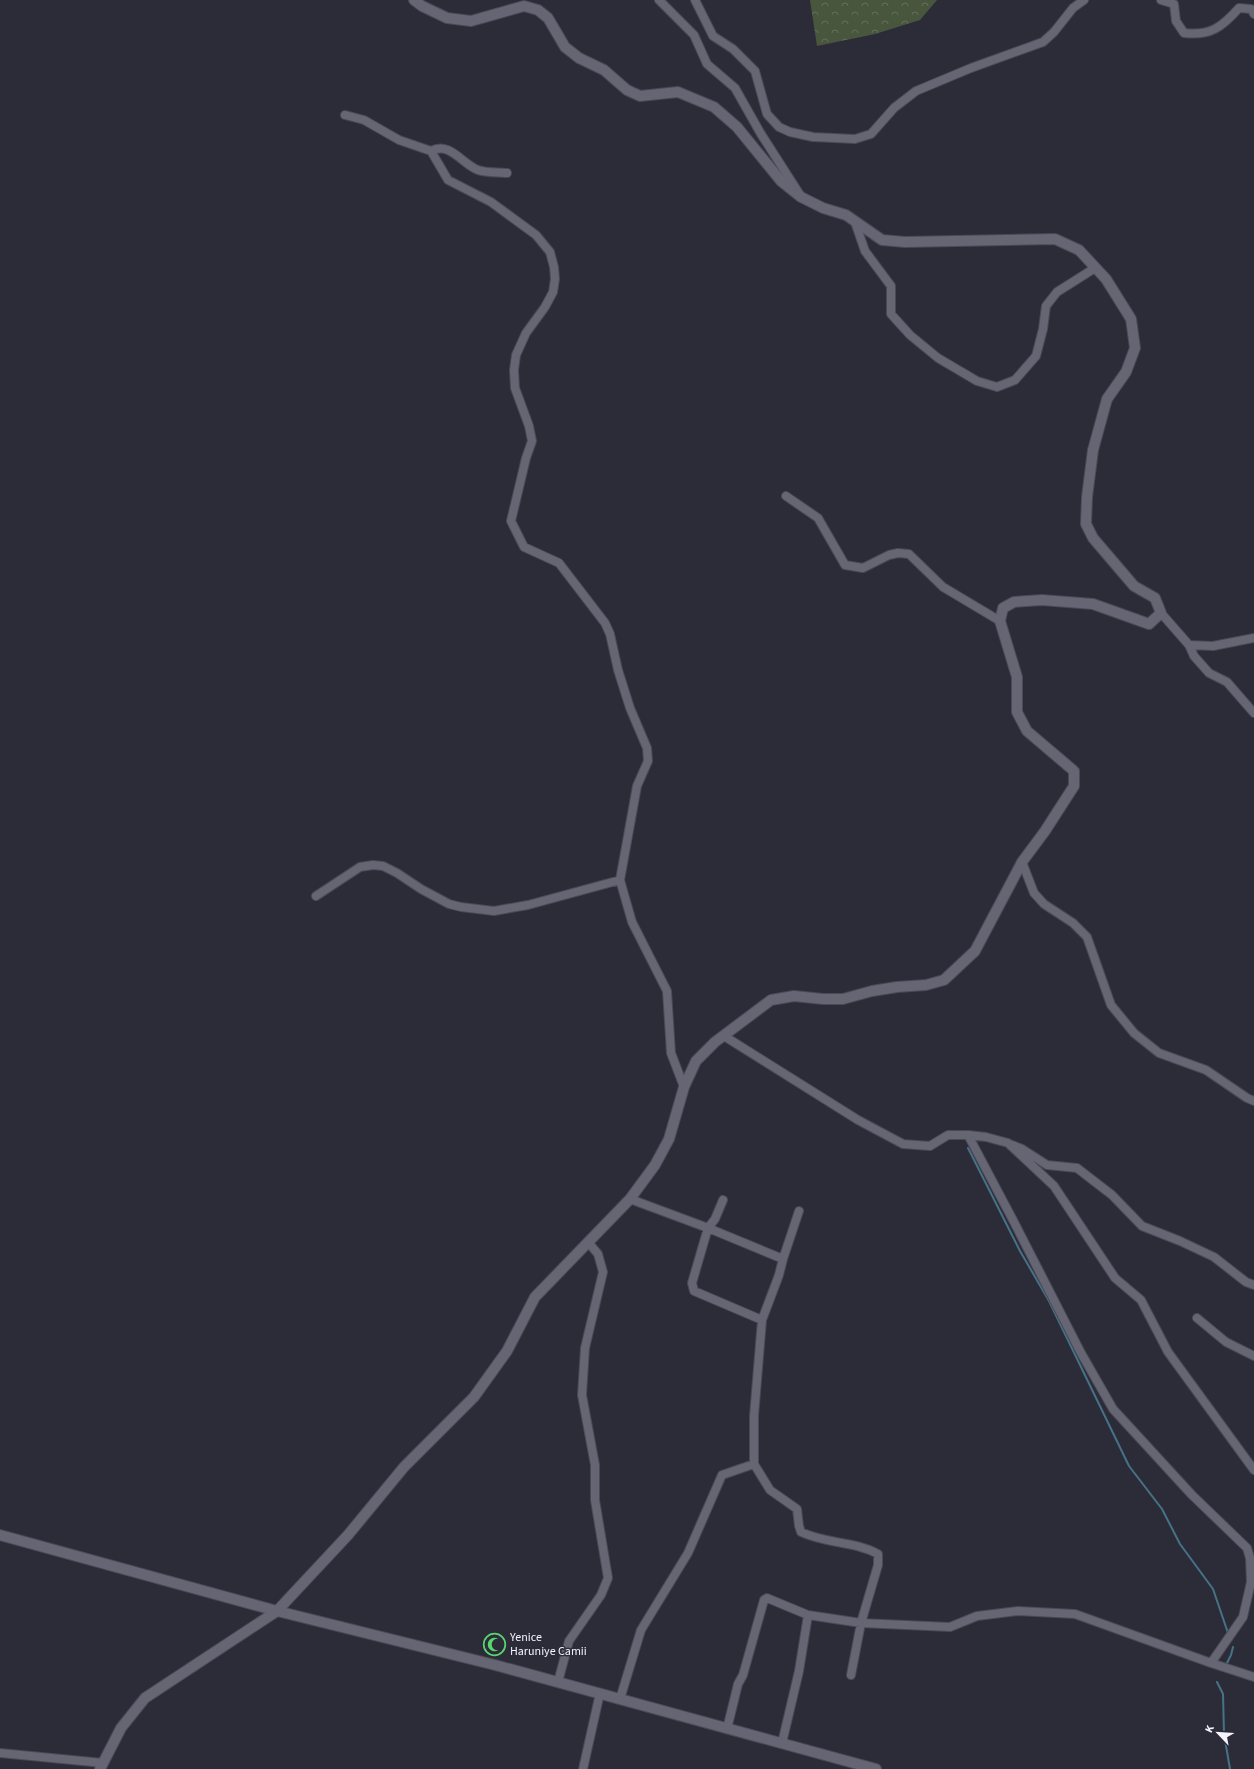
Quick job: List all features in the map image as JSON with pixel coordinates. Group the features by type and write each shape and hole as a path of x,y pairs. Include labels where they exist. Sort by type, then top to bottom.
{"street":[{"path":"414,0 422,6 447,18 471,21 524,6 538,10 548,18 565,47 579,58 604,70 626,90 640,96 678,92 714,107 737,126 781,181 801,197 823,208 846,215 882,240 905,242 1055,239 1079,250 1106,279 1131,319 1135,348 1126,372 1107,399 1093,450 1087,497 1086,524 1093,538 1134,586 1155,598 1161,613 1209,673 1228,682 1254,713"},
{"path":"659,0 694,35 707,64 736,88 762,134 787,172 801,197"},
{"path":"696,0 713,36 733,49 755,71 767,114 779,127 790,132 813,137 855,139 871,134 894,108 916,91 971,68 1043,42 1054,32 1073,8 1084,0"},
{"path":"1161,0 1174,4 1176,21 1184,33 1199,35 1223,26 1239,8 1251,9 1254,14"},
{"path":"345,115 364,120 399,140 431,151 448,180 491,202 536,235 550,252 554,267 555,279 553,292 545,307 526,333 516,355 514,370 515,388 529,426 532,442 526,458 511,520 524,548 559,563 605,623 610,634 618,670 630,708 647,748 648,761 637,786 620,880 632,922 667,991 671,1053 684,1087"},
{"path":"431,151 436,148 445,148 478,170 507,173"},
{"path":"855,222 865,251 891,286 891,314 910,335 938,358 977,381 997,387 1015,380 1036,356 1043,329 1046,306 1056,292 1096,268"},
{"path":"786,496 818,518 845,565 863,568 889,555 898,553 909,554 943,587 1000,621"},
{"path":"0,1753 102,1766 121,1728 145,1698 277,1611 348,1534 404,1467 474,1397 507,1351 535,1297 630,1199 655,1165 669,1139 684,1087 696,1061 724,1036 771,1000 794,996 843,1000 872,991 897,987 926,985 944,980 975,951 1022,862 1045,831 1074,786 1074,771 1027,731 1017,712 1017,677 1000,621 1003,608 1014,602 1042,600 1093,604 1149,624 1161,613"},
{"path":"1188,645 1213,646 1254,638"},
{"path":"1022,862 1034,893 1044,904 1073,923 1087,937 1111,1005 1134,1033 1159,1053 1206,1070 1254,1101"},
{"path":"316,896 360,868 373,865 383,866 397,873 421,889 449,904 461,908 494,911 528,905 620,880"},
{"path":"724,1036 858,1120 904,1144 930,1146 948,1135 986,1137 1008,1143 1022,1149 1047,1165 1077,1168 1112,1195 1142,1226 1180,1241 1214,1257 1246,1282 1254,1285"},
{"path":"968,1135 1016,1224 1081,1353 1113,1409 1192,1494 1247,1548 1250,1558 1251,1582 1242,1616 1211,1663"},
{"path":"1008,1143 1054,1186 1115,1278 1141,1300 1168,1352 1254,1470"},
{"path":"630,1199 708,1228 783,1259"},
{"path":"723,1200 715,1219 708,1228 692,1283 694,1291 762,1320"},
{"path":"799,1211 779,1276 762,1320 754,1416 754,1464 770,1490 797,1509 801,1532 830,1542 867,1549 878,1554 878,1565 861,1623 851,1675"},
{"path":"558,1682 569,1641 600,1595 608,1578 594,1500 595,1465 582,1395 585,1348 603,1272 598,1254 588,1242"},
{"path":"1197,1318 1226,1342 1254,1356"},
{"path":"620,1699 641,1630 688,1553 722,1475 754,1464"},
{"path":"0,1535 277,1611 495,1665 600,1693 876,1769"},
{"path":"728,1729 738,1684 743,1675 764,1600 767,1598 808,1615 861,1623 950,1627 977,1616 1018,1610 1075,1614 1254,1677"},
{"path":"782,1743 799,1672 808,1615"},
{"path":"583,1769 600,1693"}],"green space":[{"path":"810,0 937,0 920,20 875,34 817,46"}],"waterway":[{"path":"968,1148 1020,1251 1049,1301 1129,1466 1162,1509 1180,1544 1213,1589 1228,1633"},
{"path":"1227,1663 1233,1647"},
{"path":"1217,1682 1223,1694 1224,1734 1230,1769"}],"place":[{"name":"Yenice Haruniye Camii","path":"495,1644"}]}
